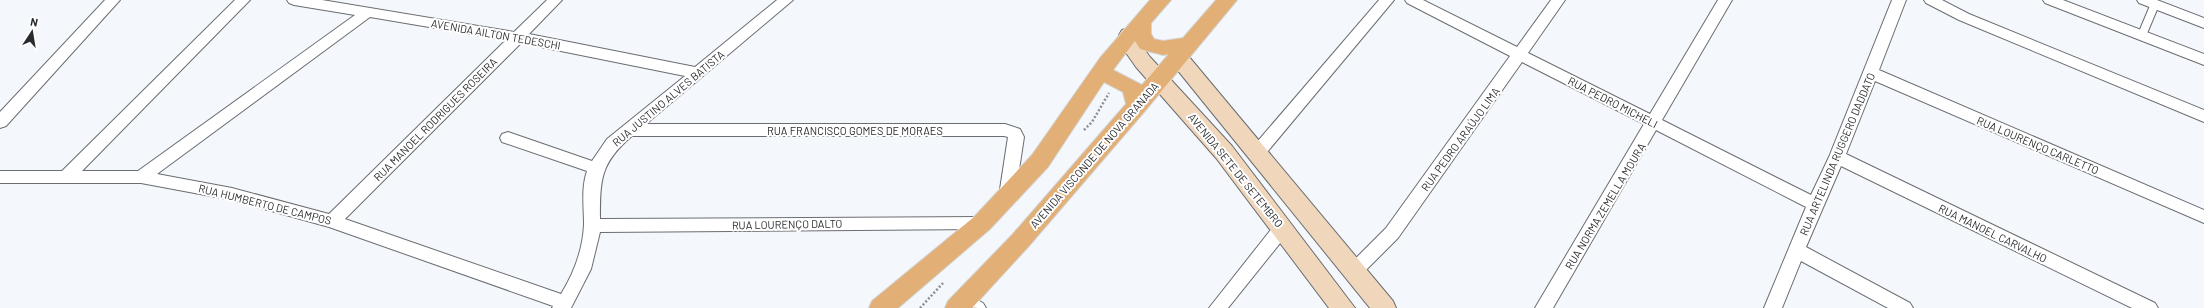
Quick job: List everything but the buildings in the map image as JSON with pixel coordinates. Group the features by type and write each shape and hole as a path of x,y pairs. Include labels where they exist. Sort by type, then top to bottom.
{"main road":[{"path":"881,308 982,223 1040,161 1100,74 1135,28 1161,0"},
{"name":"AVENIDA VISCONDE DE NOVA GRANADA","path":"966,305 1227,0"},
{"path":"1135,28 1147,44 1183,51 1257,153 1384,308"},
{"name":"AVENIDA SETE DE SETEMBRO","path":"1135,28 1134,50 1224,152 1283,227 1343,308"},
{"path":"1100,74 1131,86 1137,107"}],"street":[{"path":"0,122 113,0"},
{"path":"67,176 243,0"},
{"name":"AVENIDA AILTON TEDESCHI","path":"294,0 517,37 698,73"},
{"name":"RUA MANOEL RODRIGUES ROSEIRA","path":"332,221 555,0"},
{"name":"RUA JUSTINO ALVES BATISTA","path":"563,306 582,267 592,226 590,194 595,168 613,143 632,130 786,0"},
{"path":"1257,153 1388,0"},
{"name":"RUA PEDRO MICHELI","path":"1412,0 1815,204"},
{"name":"RUA PEDRO ARAÚJO LIMA","path":"1354,271 1392,233 1558,0"},
{"name":"RUA NORMA ZEMELLA MOURA","path":"1544,308 1725,0"},
{"name":"RUA ARTELINDA RUGGERO DADDATO","path":"1773,308 1815,204 1837,157 1899,0"},
{"path":"1931,0 1984,26 2204,116"},
{"path":"2050,0 2204,60"},
{"path":"2150,2 2204,23"},
{"path":"141,177 368,12"},
{"name":"RUA LOURENÇO CARLETTO","path":"1871,73 2204,217"},
{"name":"RUA FRANCISCO GOMES DE MORAES","path":"632,130 1005,130 1014,133 1016,137 1007,196"},
{"path":"508,138 595,168"},
{"name":"RUA MANOEL CARVALHO","path":"1837,157 2149,308"},
{"name":"RUA HUMBERTO DE CAMPOS","path":"0,177 141,177 232,194 332,221 563,306"},
{"name":"RUA LOURENÇO DALTO","path":"592,226 982,223"},
{"path":"1218,308 1283,227"},
{"path":"1796,250 1904,308"}],"lane":[{"path":"2142,35 2150,2"}]}
